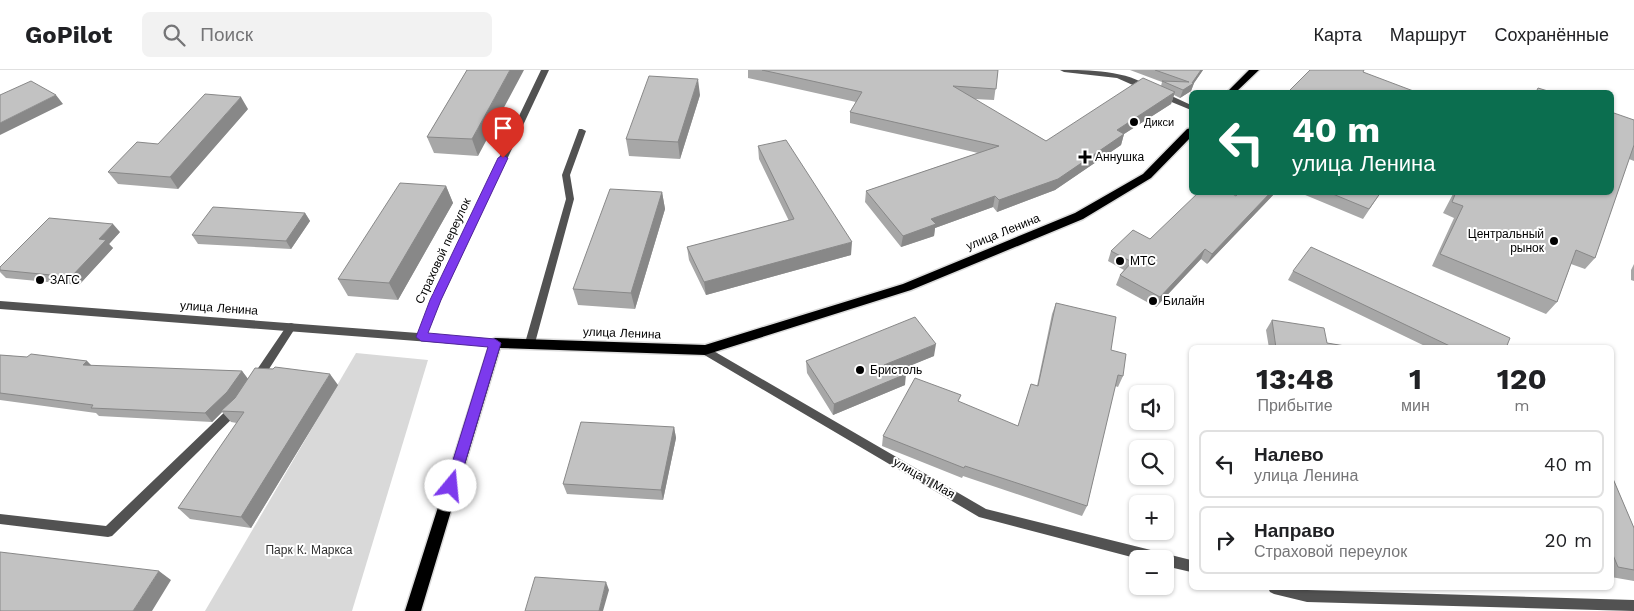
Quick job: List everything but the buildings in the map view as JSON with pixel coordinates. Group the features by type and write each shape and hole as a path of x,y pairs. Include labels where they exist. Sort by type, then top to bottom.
{"main road":[{"path":"1232,90 1254,70"},
{"name":"улица Ленина","path":"495,343 705,350 907,287 1079,216 1147,176 1189,133"},
{"path":"413,611 495,343"}],"street":[{"name":"Страховой переулок","path":"421,337 436,300 545,70"},
{"path":"1064,70 1119,76 1189,107"},
{"path":"530,343 570,199 566,175 582,131"},
{"name":"улица Ленина","path":"0,305 495,343"},
{"path":"0,519 108,532 239,405 291,327"},
{"name":"улица 1 Мая","path":"705,350 983,513 1129,551"},
{"path":"1174,562 1189,566"},
{"path":"1282,590 1307,596 1634,606"}],"green space":[{"name":"Парк К. Маркса","path":"356,353 428,360 352,611 205,611"}],"place":[{"name":"Дикси","path":"1134,122"},
{"name":"Аннушка","path":"1085,157"},
{"name":"Центральный рынок","path":"1554,241"},
{"name":"МТС","path":"1120,261"},
{"name":"ЗАГС","path":"40,280"},
{"name":"Билайн","path":"1153,301"},
{"name":"Бристоль","path":"860,370"}],"route":[{"path":"451,486 495,343 421,337 436,300 503,158"}]}
